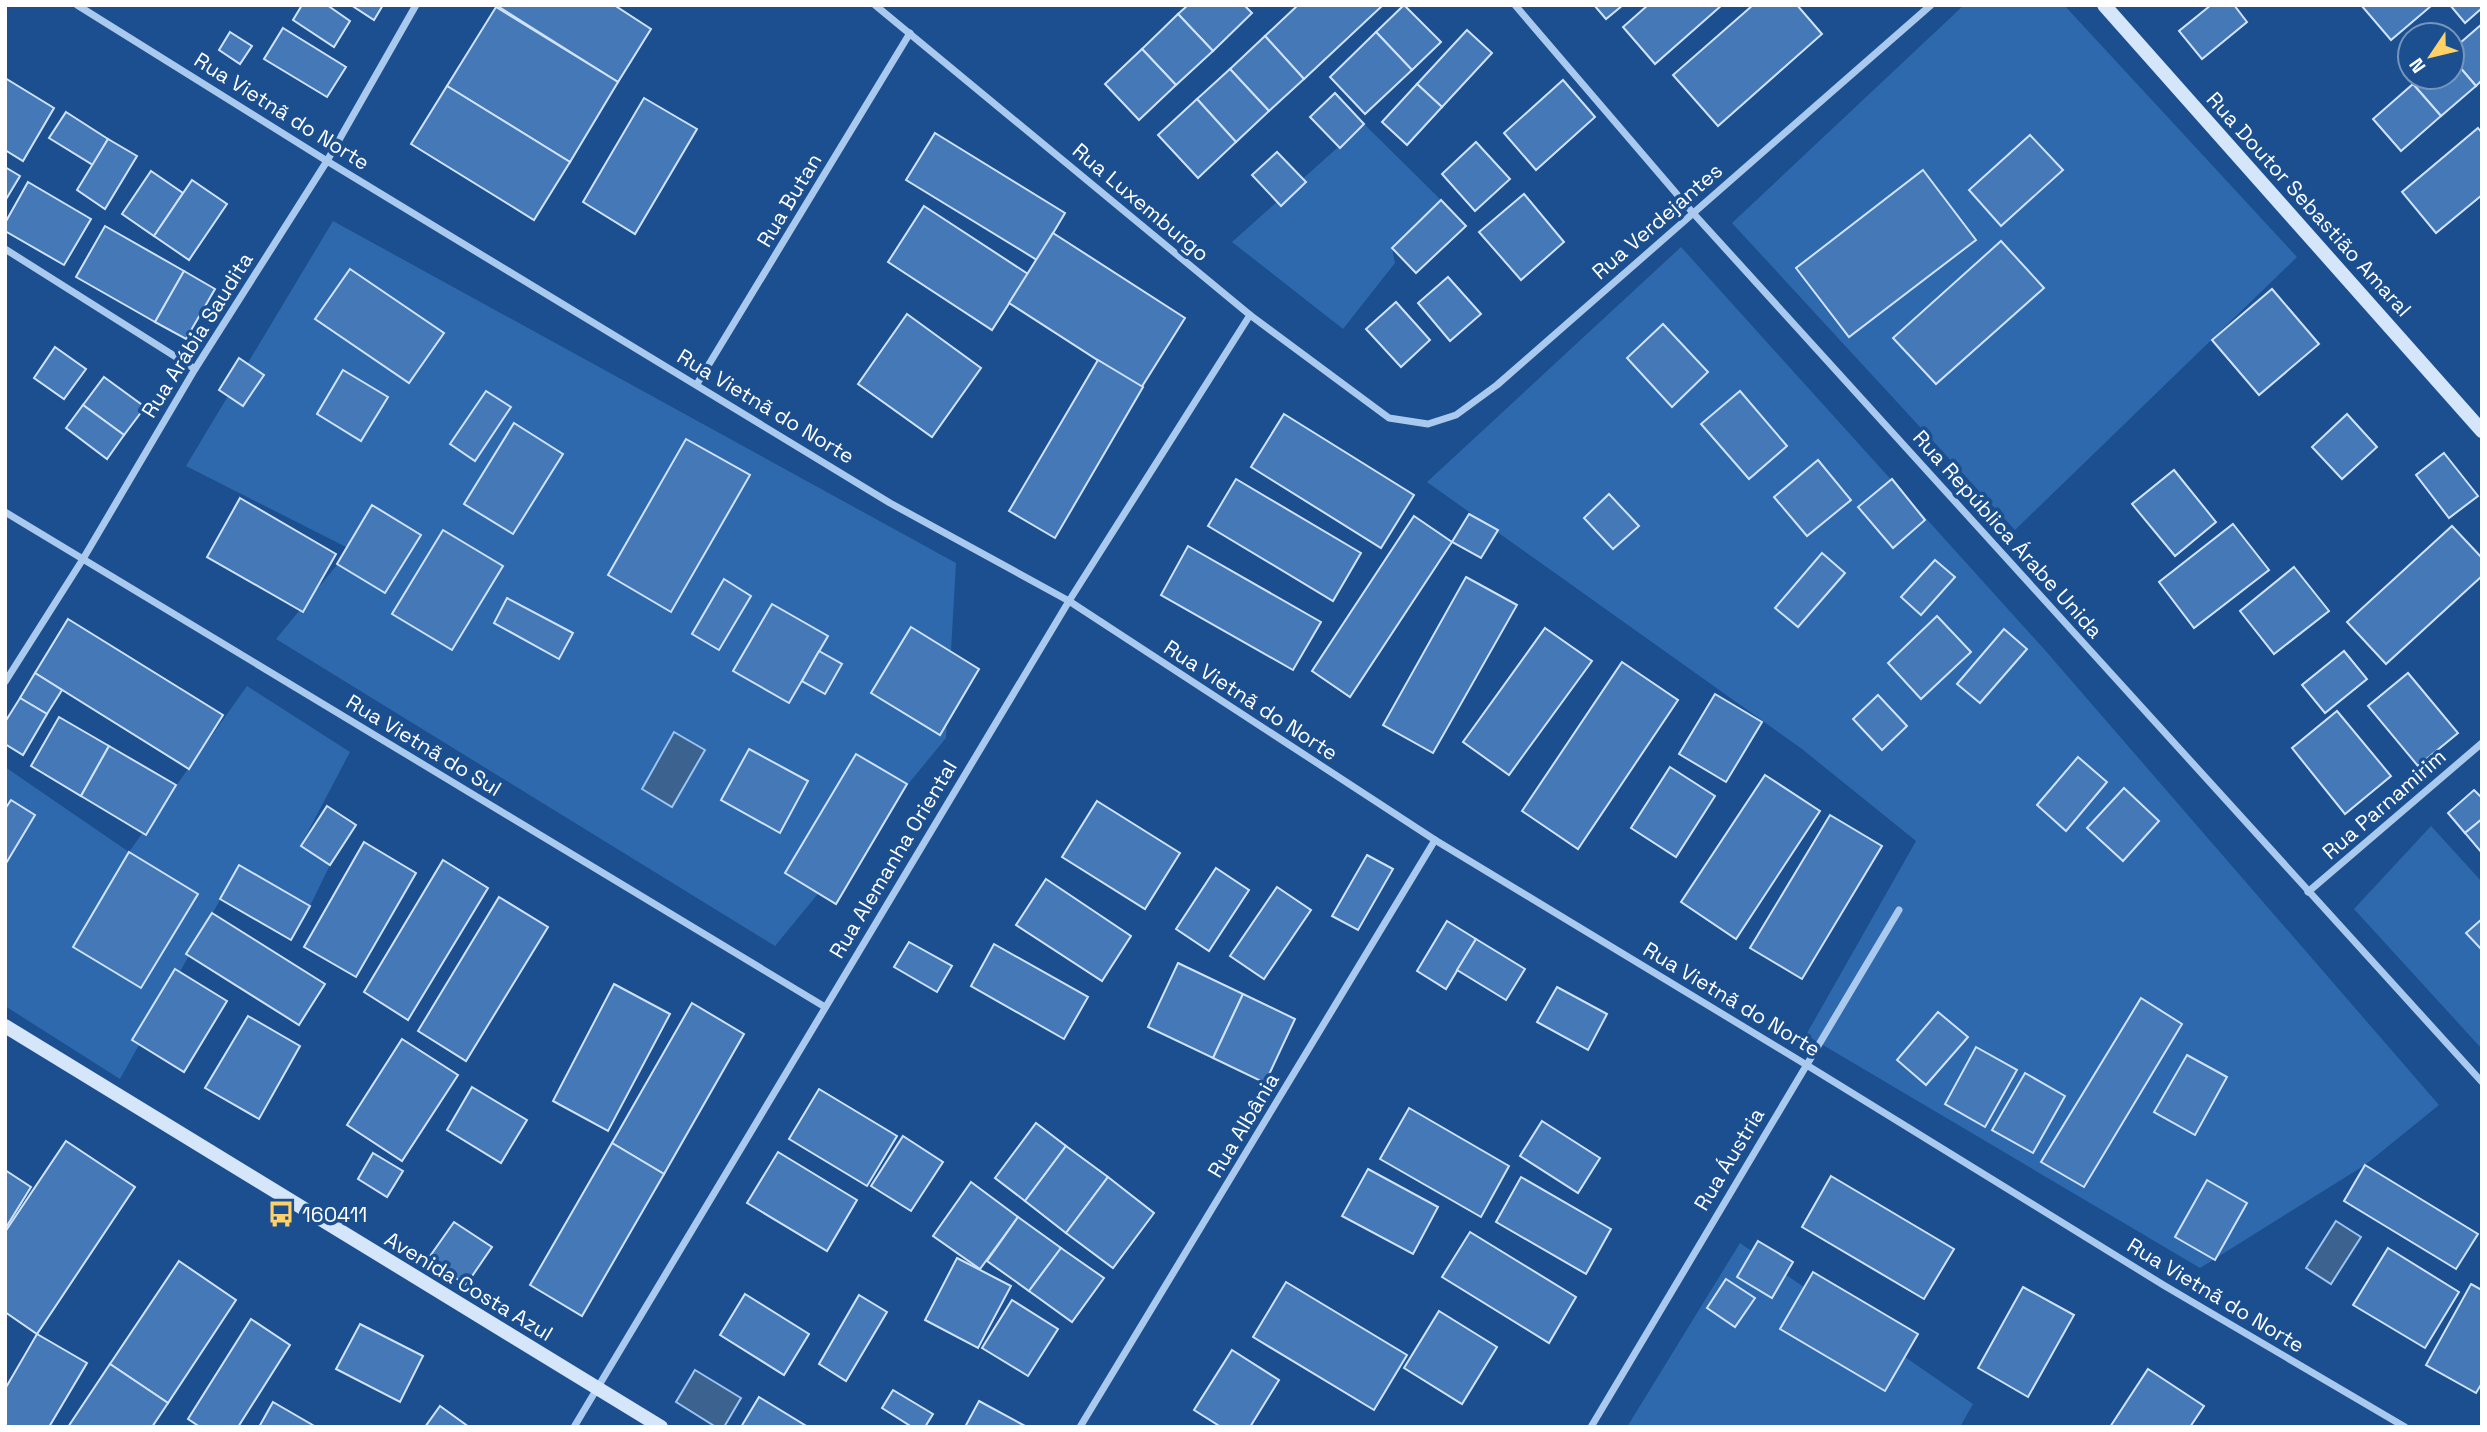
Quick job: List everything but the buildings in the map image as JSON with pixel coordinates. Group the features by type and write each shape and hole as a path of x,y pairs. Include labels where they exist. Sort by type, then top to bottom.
{"street":[{"name":"Rua Vietnã do Norte","path":"77,5 890,503 1069,601 1435,840 1805,1063 2165,1286 2405,1427"},
{"name":"Rua Arábia Saudita","path":"5,682 83,559 195,369 327,160 416,5"},
{"name":"Rua Luxemburgo","path":"876,5 1250,315 1389,418"},
{"name":"Rua República Árabe Unida","path":"1515,5 1693,213 2482,1082"},
{"name":"Rua Verdejantes","path":"1389,418 1428,424 1456,415 1497,385 1931,5"},
{"name":"Rua Doutor Sebastião Amaral","path":"2104,5 2482,430"},
{"name":"Rua Butan","path":"697,384 910,33"},
{"path":"5,249 195,369"},
{"name":"Rua Alemanha Oriental","path":"574,1427 1069,601 1250,315"},
{"name":"Rua Vietnã do Sul","path":"5,512 825,1007"},
{"name":"Rua Parnamirim","path":"2308,892 2482,743"},
{"name":"Rua Albânia","path":"1080,1427 1435,840"},
{"name":"Rua Áustria","path":"1591,1427 1899,909"},
{"name":"Avenida Costa Azul","path":"5,1026 661,1427"}],"shaded area":[{"path":"1964,5 2064,5 2297,257 2015,530 1732,223"},
{"path":"1364,124 1441,200 1392,248 1395,263 1343,329 1232,242"},
{"path":"333,221 956,563 946,738 775,946 276,639 350,549 186,466"},
{"path":"1681,247 2044,649 2439,1105 2365,1165 2200,1268 1806,1035 1916,841 1802,749 1427,482"},
{"path":"247,686 350,752 301,845 330,865 310,906 239,866 120,1079 5,1006 5,767 129,852"},
{"path":"674,732 705,750 672,807 642,789"},
{"path":"2431,826 2482,882 2482,1049 2354,909"},
{"path":"2336,1221 2361,1237 2331,1284 2306,1268"},
{"path":"1740,1243 1973,1404 1960,1427 1627,1427"},
{"path":"695,1370 741,1398 724,1427 716,1427 676,1402"}],"place":[{"name":"160411","path":"281,1214"}]}
